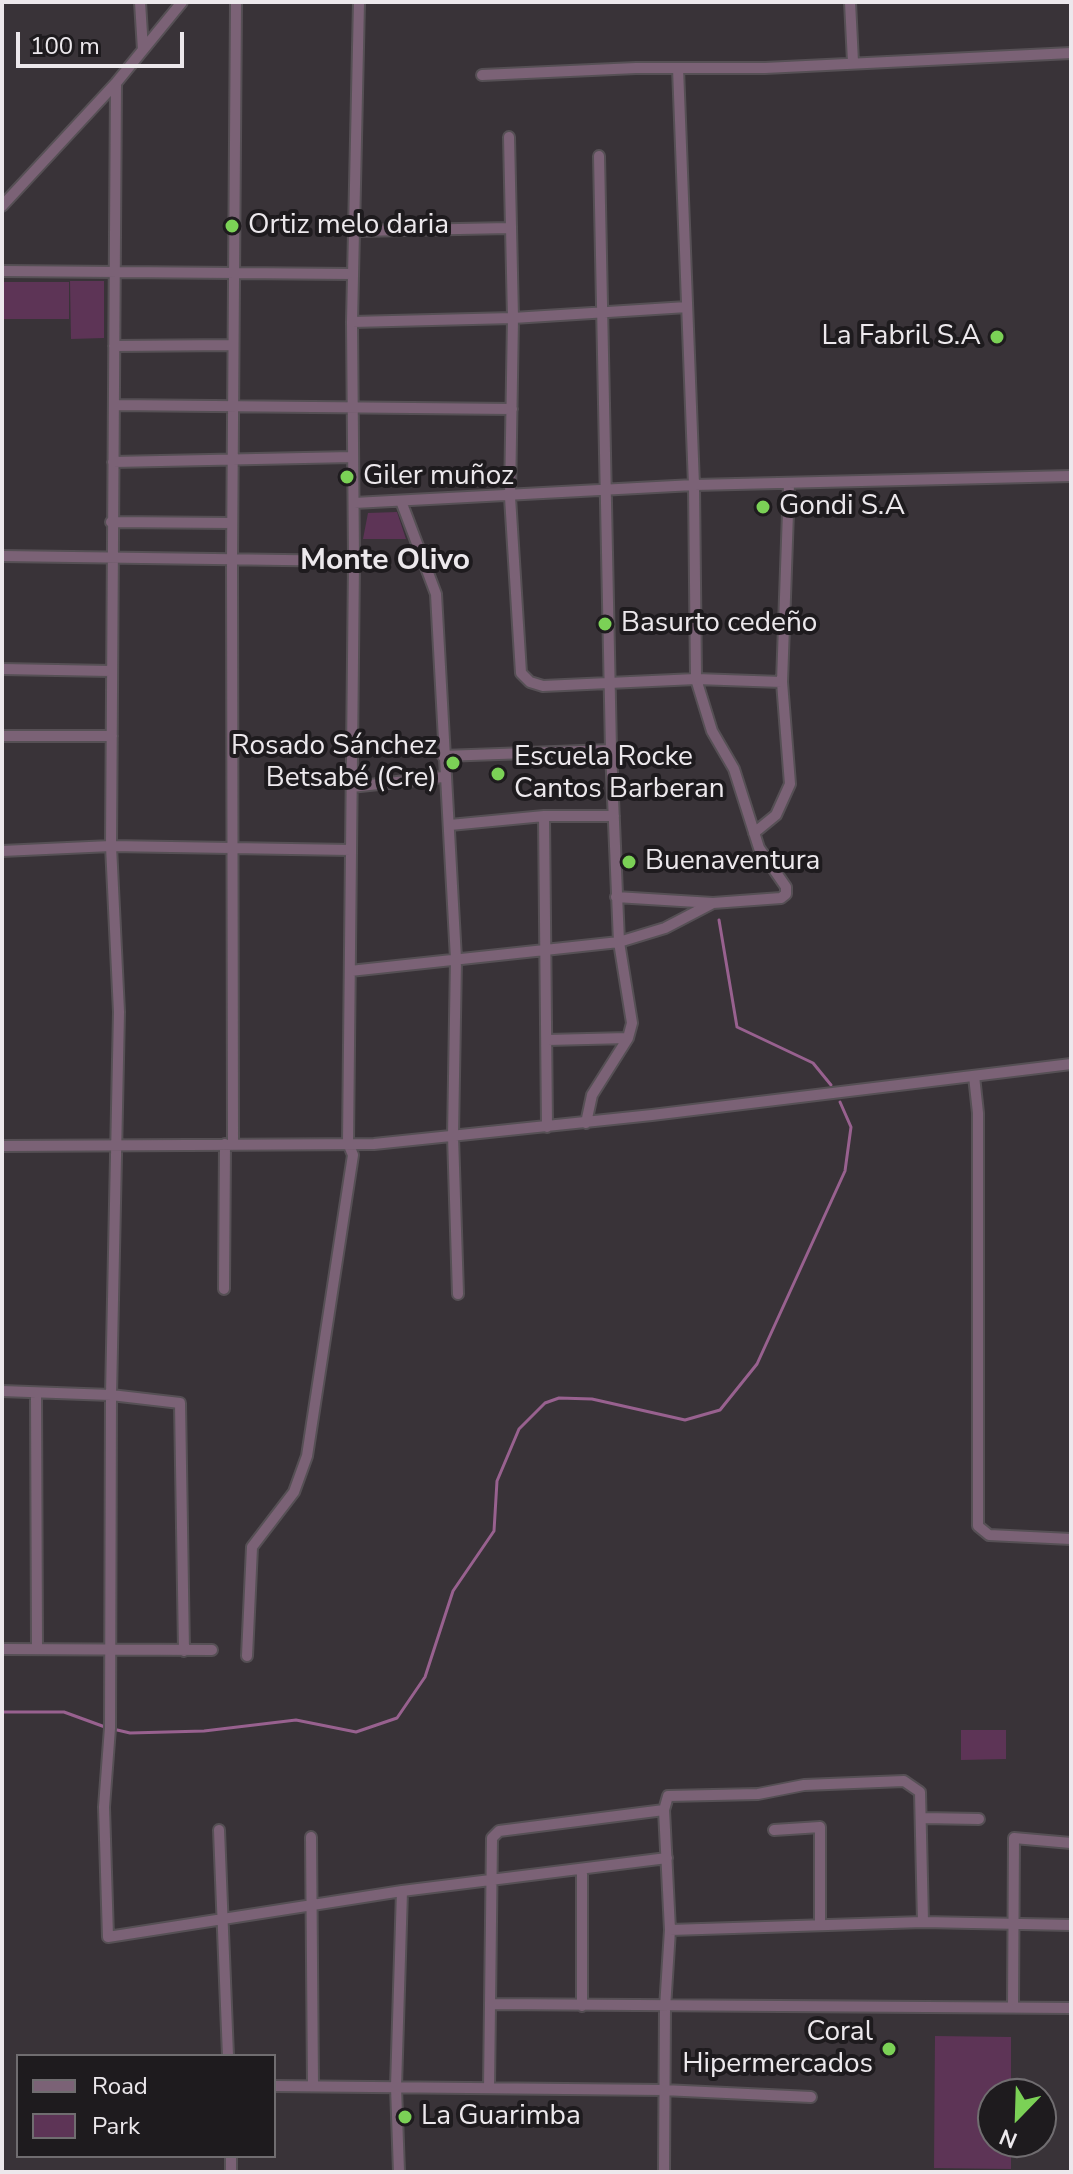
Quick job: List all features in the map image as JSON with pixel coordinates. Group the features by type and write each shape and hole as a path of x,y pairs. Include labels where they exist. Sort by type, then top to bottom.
{"street":[{"path":"140,2 143,50"},
{"path":"2,206 116,83 182,2"},
{"path":"224,1289 233,850 236,2"},
{"path":"247,1656 252,1547 294,1492 307,1456 353,1155 348,1143 354,561 352,322 359,2"},
{"path":"850,2 853,62"},
{"path":"482,75 765,68 1071,53"},
{"path":"616,897 713,903 781,898 786,894 786,887 759,848 734,769 712,731 696,679 694,485 678,68"},
{"path":"116,83 111,846 119,1012 111,1395 110,1652 104,1807 108,1937 402,1891 667,1858"},
{"path":"509,137 513,318 510,497 521,673 530,682 543,686 696,679 782,682"},
{"path":"586,1123 592,1095 601,1075 628,1038 631,1004 619,942 616,897 609,685 608,491 600,312 599,156"},
{"path":"356,231 510,228"},
{"path":"2,271 353,274"},
{"path":"352,322 513,318 687,307"},
{"path":"114,346 233,345"},
{"path":"114,405 512,409"},
{"path":"113,462 352,457"},
{"path":"354,503 694,485 1071,476"},
{"path":"754,833 776,815 790,784 782,682 789,484"},
{"path":"401,501 436,594 443,777 450,825 456,959 453,1136 458,1294"},
{"path":"111,522 232,523"},
{"path":"2,556 354,561"},
{"path":"2,669 111,671"},
{"path":"2,736 112,736"},
{"path":"443,756 611,750"},
{"path":"351,787 443,777"},
{"path":"450,825 544,816 614,816"},
{"path":"544,816 548,949 547,1127"},
{"path":"2,851 111,846 351,850"},
{"path":"350,971 619,942 665,928 713,903"},
{"path":"547,1040 628,1038"},
{"path":"2,1146 348,1143 453,1136 586,1123 1071,1064"},
{"path":"974,1076 978,1113 978,1526 989,1535 1071,1539"},
{"path":"2,1391 111,1395 180,1403 184,1651"},
{"path":"36,1393 37,1649"},
{"path":"2,1649 110,1652 212,1650"},
{"path":"664,2172 665,2008 670,1930 665,1800 674,1794 758,1794 804,1785 904,1781 920,1792 923,1922"},
{"path":"489,2088 493,1880 490,1846 499,1831 664,1810"},
{"path":"923,1818 979,1819"},
{"path":"774,1830 820,1827 820,1925"},
{"path":"219,1830 225,1918 228,2054"},
{"path":"311,1837 313,2086"},
{"path":"1013,2006 1014,1838 1071,1843"},
{"path":"582,1869 582,2006"},
{"path":"399,2172 396,2087 402,1891"},
{"path":"670,1930 923,1922 1071,1925"},
{"path":"491,2004 665,2008 1071,2008"},
{"path":"276,2086 663,2090 811,2097"}],"green space":[{"path":"70,281 104,281 104,338 71,339"},
{"path":"3,282 69,282 69,319 3,319"},
{"path":"397,512 406,539 363,539 368,513"},
{"path":"961,1730 1006,1730 1006,1759 961,1760"},
{"path":"935,2036 1011,2037 1011,2078 977,2078 977,2158 1011,2158 1011,2169 934,2168"}],"waterway":[{"path":"719,920 737,1027 813,1063 831,1085"},
{"path":"113,1729 130,1733 204,1731 296,1720 356,1732 397,1718 425,1677 453,1591 494,1531 497,1481 519,1429 545,1403 559,1398 592,1399 685,1420 720,1410 757,1364 845,1171 851,1127 840,1102"},
{"path":"2,1712 64,1712 105,1727"}],"place":[{"name":"Ortiz melo daria","path":"232,226"},
{"name":"La Fabril S.A","path":"997,337"},
{"name":"Giler muñoz","path":"347,477"},
{"name":"Gondi S.A","path":"763,507"},
{"name":"Basurto cedeño","path":"605,624"},
{"name":"Rosado Sánchez Betsabé (Cre)","path":"453,763"},
{"name":"Escuela Rocke Cantos Barberan","path":"498,774"},
{"name":"Buenaventura","path":"629,862"},
{"name":"Coral Hipermercados","path":"889,2049"},
{"name":"La Guarimba","path":"405,2117"}],"district":[{"name":"Monte Olivo","path":"385,562"}]}
